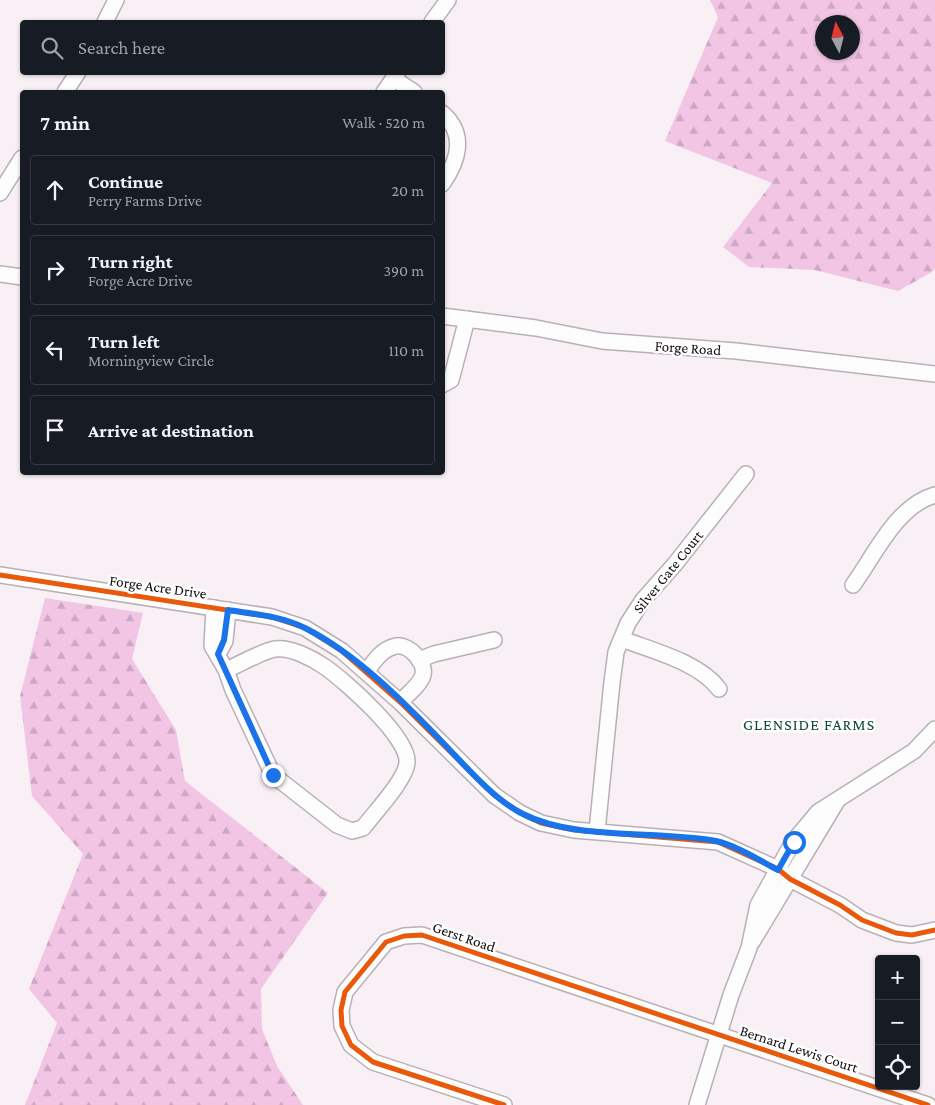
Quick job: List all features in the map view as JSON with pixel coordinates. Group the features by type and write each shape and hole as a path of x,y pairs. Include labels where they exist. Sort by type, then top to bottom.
{"street":[{"path":"106,20 116,0"},
{"path":"433,20 448,0"},
{"path":"66,90 76,75"},
{"path":"386,90 396,76 412,90"},
{"path":"445,117 452,125 458,146 454,168 445,180"},
{"path":"0,193 20,161"},
{"path":"0,274 20,277"},
{"name":"Forge Road","path":"445,316 536,328 602,341 736,351 935,374"},
{"path":"445,383 451,380 467,319"},
{"name":"Silver Gate Court","path":"597,831 616,652 628,623 643,600 675,564 746,474"},
{"path":"852,585 901,517 916,504 935,495"},
{"name":"Forge Acre Drive","path":"0,575 272,617 305,628 342,651 367,671 494,795 520,813 541,823 574,830 718,842 784,874 840,905 862,920 896,933 912,935 935,930"},
{"path":"221,609 212,646 226,670 233,690 273,775 337,825 352,831 362,828 402,776 407,762 404,748 389,725 325,667 292,651 275,649 226,670"},
{"path":"622,639 698,669 712,679 719,689"},
{"path":"419,660 434,654 494,640"},
{"path":"367,671 380,654 395,646 408,650 419,660 422,676 418,684 400,702"},
{"path":"697,1105 749,948 758,906 784,874 805,827 818,812 914,751 935,729"},
{"name":"Gerst Road","path":"504,1105 373,1062 350,1045 342,1026 341,1010 345,992 386,942 404,936 422,935 719,1036"},
{"name":"Bernard Lewis Court","path":"719,1036 928,1105"}],"green space":[{"path":"710,0 935,0 935,268 932,272 898,291 815,270 749,267 723,247 772,183 665,141 718,17"},
{"path":"45,598 143,613 132,659 176,730 185,781 328,893 261,989 262,1029 277,1066 303,1105 25,1105 57,1023 29,989 83,854 32,796 20,696"}],"cycle path":[{"path":"0,575 272,617 305,628 342,651 400,702 494,795 520,813 541,823 574,830 718,842 778,869 790,879 840,905 862,920 896,933 912,935 935,930"},
{"path":"504,1105 373,1062 351,1045 342,1026 341,1010 345,992 386,942 404,936 422,935 928,1105"}],"district":[{"name":"GLENSIDE FARMS","path":"809,724"}],"route":[{"path":"273,775 218,654 224,640 228,610 272,617 289,622 305,628 342,651 400,702 480,779 494,795 520,813 541,823 574,830 691,838 718,842 739,850 778,870 794,842"}]}
